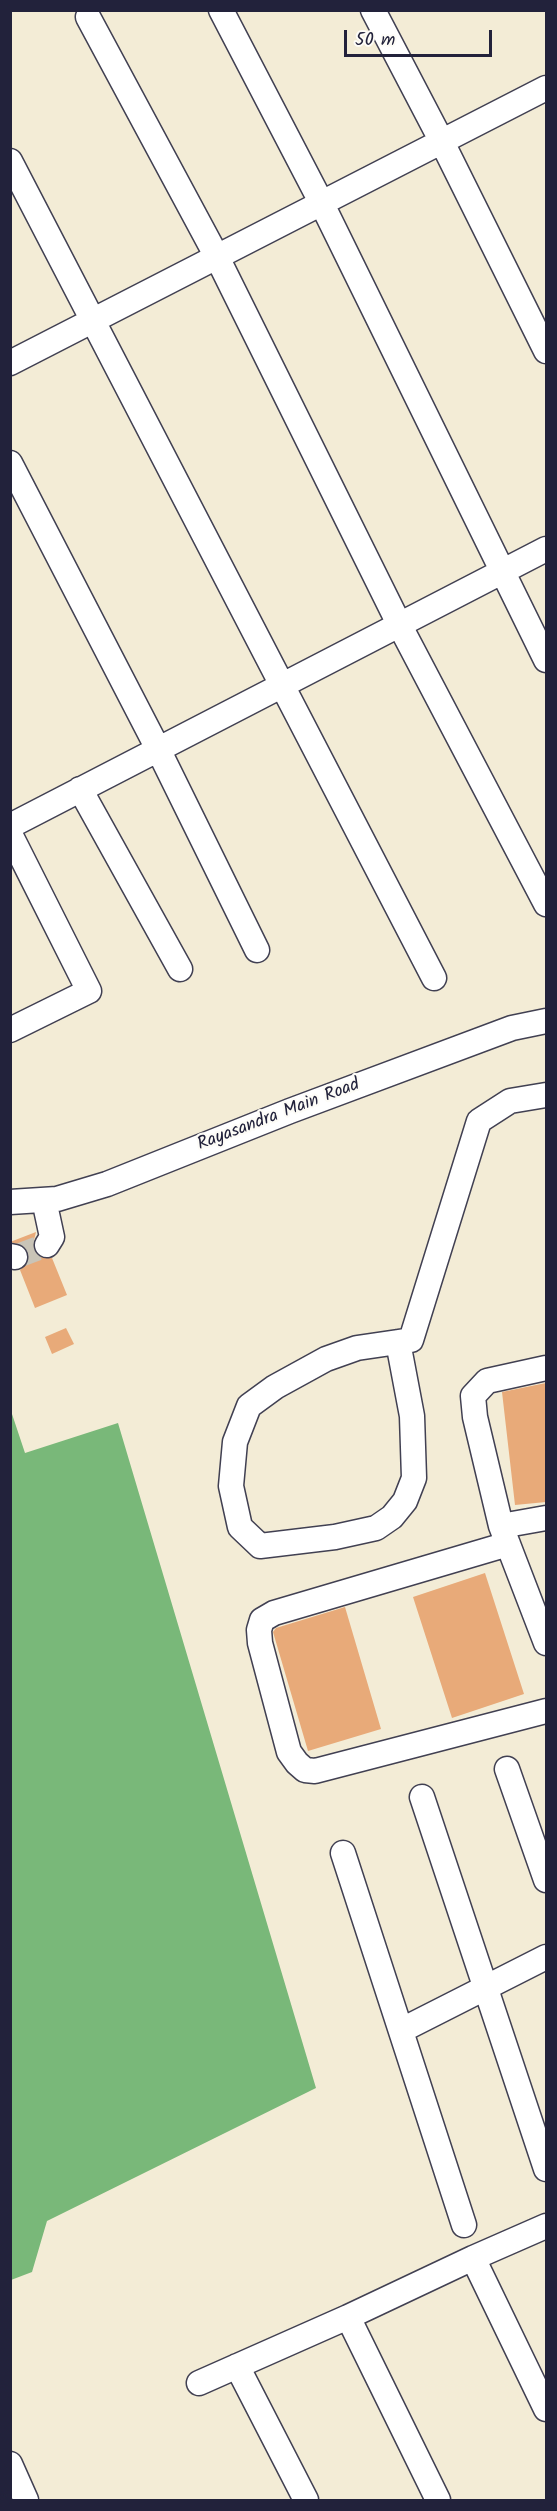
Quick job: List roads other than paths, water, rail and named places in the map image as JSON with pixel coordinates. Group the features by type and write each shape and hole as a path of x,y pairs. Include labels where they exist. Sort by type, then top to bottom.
{"street":[{"path":"221,10 322,204 546,660"},
{"path":"373,10 442,142 546,351"},
{"path":"88,17 218,257 399,624 546,904"},
{"path":"10,363 546,88"},
{"path":"10,160 434,978"},
{"path":"10,464 158,749 257,950"},
{"path":"10,826 546,549"},
{"path":"80,789 180,969"},
{"path":"10,834 89,991 10,1030"},
{"name":"Rayasandra Main Road","path":"10,1202 57,1199 107,1184 290,1111 512,1028 546,1021"},
{"path":"398,1342 412,1416 414,1478 405,1501 392,1516 376,1528 335,1537 260,1546 240,1527 231,1486 235,1442 249,1406 275,1387 326,1359 357,1347 411,1340 479,1121 510,1101 546,1095"},
{"path":"44,1200 52,1237 47,1245"},
{"path":"543,1628 505,1535 475,1417 473,1396 487,1381 546,1368"},
{"path":"546,1518 505,1535 274,1613 262,1620 259,1630 260,1643 289,1752 305,1770 315,1771 546,1711"},
{"path":"507,1769 546,1880"},
{"path":"422,1797 546,2169"},
{"path":"343,1853 464,2225"},
{"path":"402,2030 546,1957"},
{"path":"199,2383 546,2226"},
{"path":"473,2258 546,2409"},
{"path":"348,2317 438,2500"},
{"path":"237,2366 306,2500"},
{"path":"10,2464 26,2500"}],"tunnel":[{"path":"15,1257 47,1245"}]}
